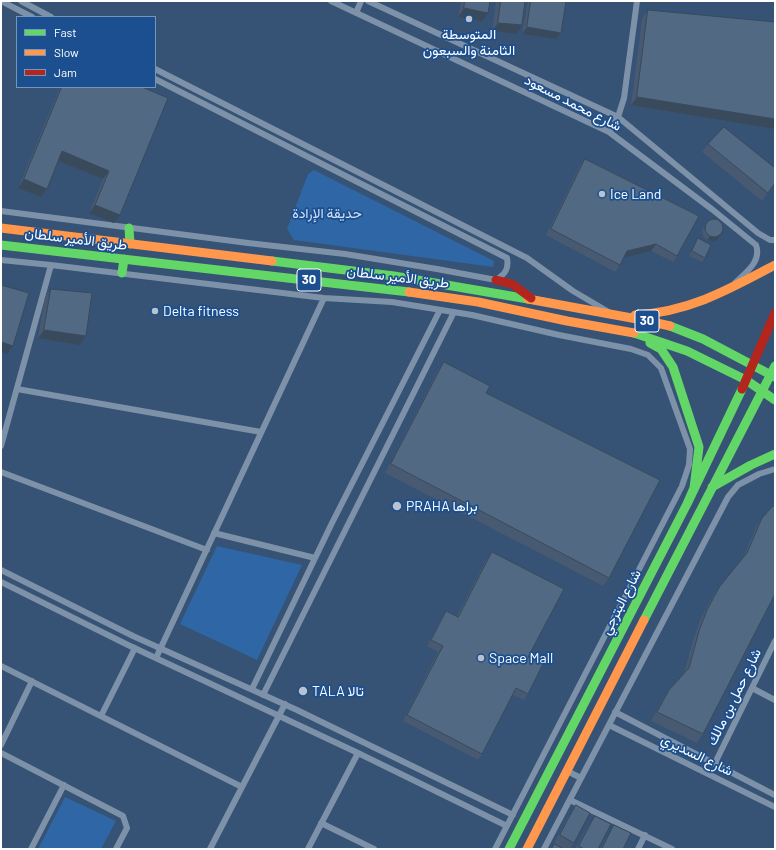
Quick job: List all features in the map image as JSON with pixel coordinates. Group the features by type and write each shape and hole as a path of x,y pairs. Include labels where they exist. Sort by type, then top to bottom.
{"main road":[{"name":"طريق الأمير سلطان","path":"1,228 437,283 648,321 688,332 753,366 774,373"},
{"path":"129,228 130,244"},
{"name":"طريق الأمير سلطان","path":"1,245 302,280 405,290 478,302 566,321 638,333 687,351 746,380 775,400"},
{"path":"122,273 124,259"},
{"path":"302,280 303,265"},
{"path":"613,315 639,315 669,312 709,298 775,265"},
{"path":"496,280 512,284 532,300"},
{"name":"شارع البترجي","path":"509,849 687,504 753,366 775,313"},
{"path":"614,329 640,338 661,349 673,367 699,447 694,488 687,504"},
{"name":"شارع البترجي","path":"527,849 712,487 762,391 774,373"},
{"path":"712,487 735,473 775,454"}],"street":[{"path":"1,1 30,16"},
{"path":"21,1 50,16"},
{"name":"شارع محمد مسعود","path":"331,1 609,132 713,210 756,245 758,257 755,263 729,289"},
{"path":"345,8 348,1"},
{"path":"356,13 362,1"},
{"name":"شارع محمد مسعود","path":"368,1 618,117 758,233 770,240 775,240"},
{"path":"609,132 618,117 624,98 637,1"},
{"path":"156,70 527,258 574,291 613,315"},
{"path":"1,211 345,254 496,280 504,274 507,269 507,258 156,80"},
{"path":"1,260 122,273 324,298 392,302 454,312 264,695"},
{"path":"1,446 51,265"},
{"path":"156,658 324,298"},
{"path":"252,689 315,558 440,310"},
{"name":"شارع البترجي","path":"454,312 631,349 648,355 661,368 690,449 689,465 682,486 495,849"},
{"path":"17,389 261,432"},
{"path":"544,849 728,497 738,485 759,474 775,469"},
{"path":"1,472 207,550"},
{"path":"214,533 315,558"},
{"path":"1,570 133,636 285,704 513,815"},
{"path":"1,582 135,648 358,753 507,826"},
{"name":"شارع حمل بن مالك","path":"715,763 775,641"},
{"path":"101,716 135,648"},
{"path":"598,649 610,654"},
{"path":"1,666 242,786"},
{"path":"1,745 32,681"},
{"path":"752,688 775,700"},
{"path":"210,849 285,704"},
{"name":"شارع السديري","path":"615,712 775,795"},
{"name":"شارع السديري","path":"609,725 775,807"},
{"path":"1,753 123,816 127,828 116,849"},
{"path":"308,849 358,753"},
{"path":"567,771 581,778"},
{"path":"31,849 64,785"},
{"path":"570,800 672,849"},
{"path":"321,823 374,849"},
{"path":"638,849 645,835"}],"green space":[{"name":"حديقة الإرادة","path":"314,170 494,261 493,267 294,240 287,229 308,174"},
{"path":"217,546 302,565 257,660 180,624"},
{"path":"65,797 116,821 101,849 38,849"}],"building":[{"path":"465,1 490,1 488,13 464,8"},
{"path":"501,1 525,1 522,25 498,23"},
{"path":"531,1 566,1 561,33 527,27"},
{"path":"648,10 775,22 775,119 637,97"},
{"path":"62,88 144,88 168,98 120,215 95,205 109,171 62,151 47,189 24,179"},
{"path":"724,127 775,168 775,183 768,193 708,144"},
{"name":"Ice Land","path":"585,159 699,216 677,256 656,244 627,251 620,265 551,229"},
{"path":"714,219 720,222 723,228 720,234 714,237 708,234 705,228 708,222"},
{"path":"698,238 711,245 705,258 692,251"},
{"path":"1,285 29,293 13,346 1,342"},
{"path":"51,289 92,293 86,336 44,330"},
{"path":"444,362 490,386 486,393 660,480 609,578 391,464"},
{"path":"775,505 775,594 703,734 657,712 669,690 689,668 699,631 707,610 720,586 747,553 762,518"},
{"name":"Space Mall","path":"492,552 564,589 528,657 543,664 528,694 516,688 482,754 407,715 443,646 431,640 446,611 458,617"},
{"path":"576,805 590,813 574,843 560,835"},
{"path":"595,816 611,824 598,849 584,849 579,846"},
{"path":"614,825 631,833 623,849 602,849"},
{"path":"554,844 562,848 552,849"}],"traffic: fast":[{"path":"129,228 130,244"},
{"path":"1,245 409,292"},
{"path":"122,273 124,259"},
{"path":"272,261 394,276 528,299"},
{"path":"670,326 703,339 775,377"},
{"path":"634,333 687,351 746,380 775,400"},
{"path":"650,343 661,349 673,367 699,447 694,488 687,504"},
{"path":"644,620 775,366"},
{"path":"509,849 687,504 742,389"},
{"path":"712,487 751,465 775,454"}],"traffic: slow":[{"path":"1,228 272,261"},
{"path":"635,315 673,309 708,298 775,265"},
{"path":"409,292 478,302 567,321 634,333"},
{"path":"528,299 670,326"},
{"path":"527,849 644,620"}],"traffic: jam":[{"path":"496,280 512,284 531,298"},
{"path":"742,389 775,313"}],"place":[{"name":"المتوسطة الثامنة والسبعون","path":"469,19"},
{"name":"Ice Land","path":"602,194"},
{"name":"Delta fitness","path":"155,311"},
{"name":"PRAHA براها","path":"397,506"},
{"name":"Space Mall","path":"481,658"},
{"name":"TALA تالا","path":"303,691"}]}
